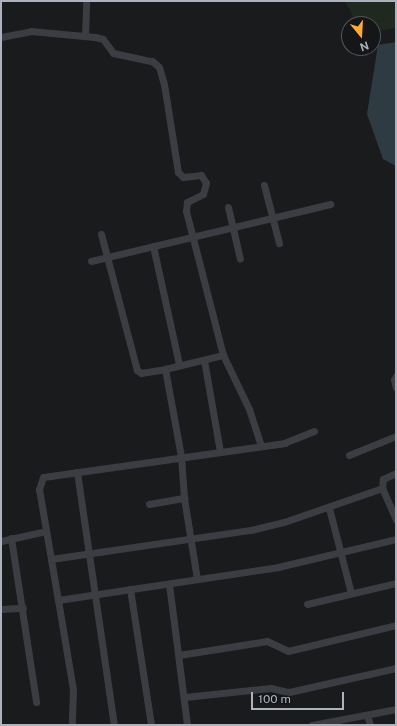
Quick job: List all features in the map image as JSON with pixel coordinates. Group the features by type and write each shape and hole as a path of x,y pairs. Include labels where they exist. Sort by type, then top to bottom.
{"street":[{"path":"85,36 86,1"},
{"path":"1,37 31,31 103,39 113,53 152,61 159,67 178,172 183,177 201,175 206,183 203,194 186,206 192,235 223,355 249,409 261,446"},
{"path":"264,185 278,242"},
{"path":"91,261 192,235 330,204"},
{"path":"228,207 240,259"},
{"path":"101,234 137,370 141,373 165,369 179,364 223,355"},
{"path":"153,246 179,364"},
{"path":"204,360 220,452"},
{"path":"165,369 181,456 184,498 198,579"},
{"path":"396,376 394,380 396,388"},
{"path":"72,725 73,690 39,489 40,480 49,474 77,472 181,456 285,443 314,431"},
{"path":"349,455 396,436"},
{"path":"77,472 114,725"},
{"path":"396,473 384,479 382,488 396,520"},
{"path":"51,560 88,553 250,530 329,508 382,488"},
{"path":"150,504 184,498"},
{"path":"329,508 351,593"},
{"path":"1,541 46,531"},
{"path":"11,538 23,608 36,702"},
{"path":"58,600 96,596 278,567 396,539"},
{"path":"307,604 396,583"},
{"path":"169,584 185,697 187,725"},
{"path":"130,590 151,725"},
{"path":"1,609 23,608"},
{"path":"178,655 267,641 288,651 396,625"},
{"path":"185,697 271,688 289,692 396,668"},
{"path":"312,725 396,709"},
{"path":"367,715 370,725"}],"shaded area":[{"path":"345,1 396,1 396,28 381,31 381,16 353,16"},
{"path":"396,42 396,166 383,159 367,114 376,56 381,56 381,44"}]}
